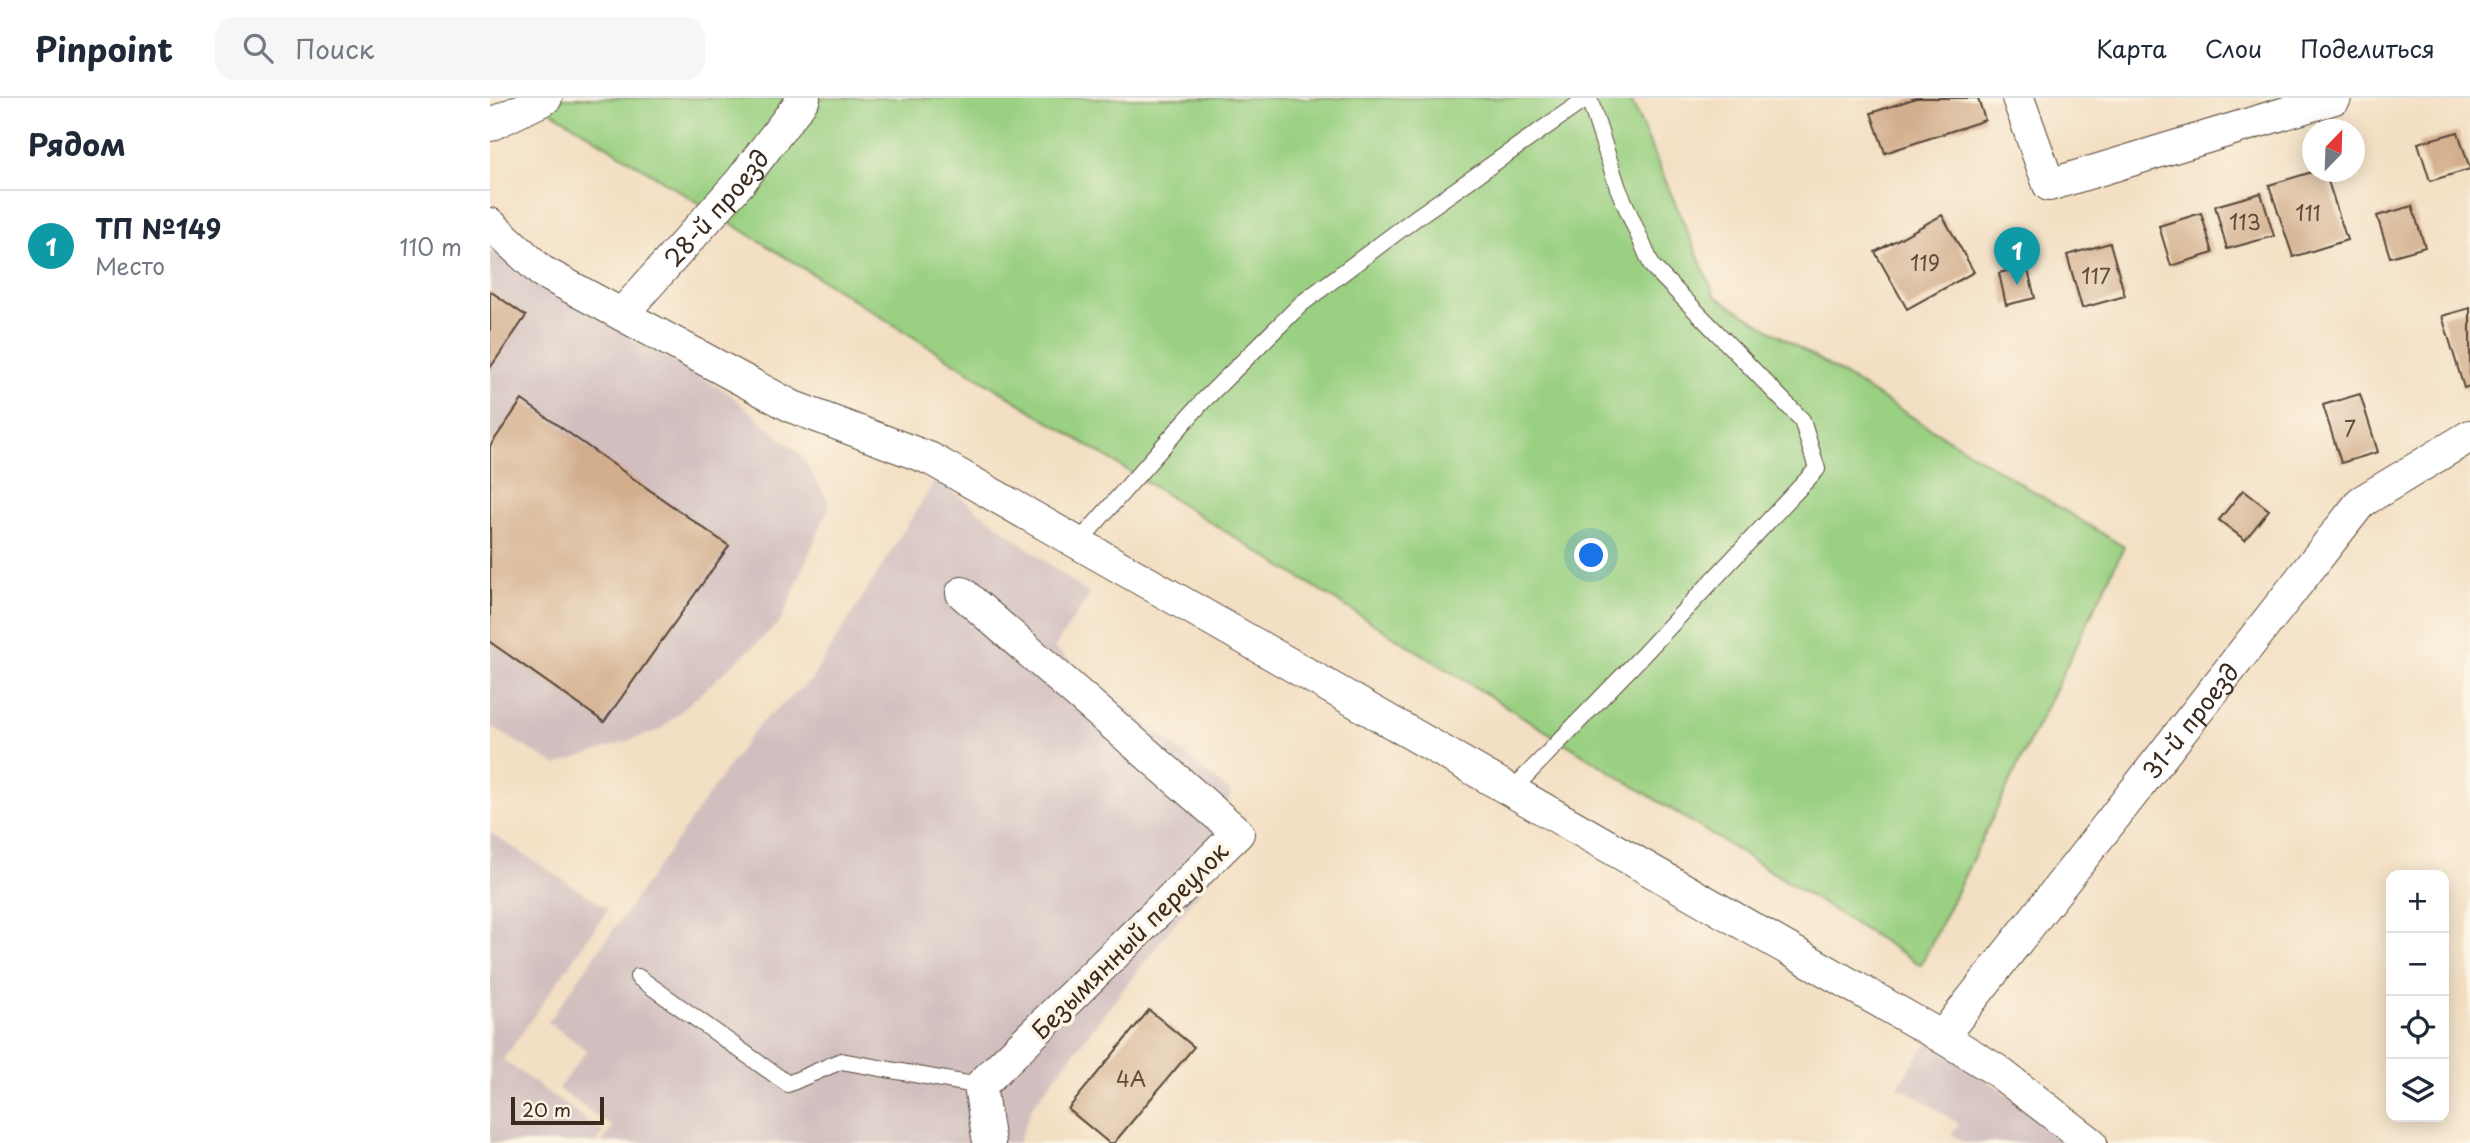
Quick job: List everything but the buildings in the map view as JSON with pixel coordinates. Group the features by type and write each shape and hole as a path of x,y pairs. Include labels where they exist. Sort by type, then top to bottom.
{"street":[{"path":"490,125 546,98"},
{"name":"28-й проезд","path":"622,314 740,182 804,98"},
{"path":"2018,98 2049,185 2290,104 2335,98"},
{"path":"490,224 541,271 793,407 931,459 1942,1037 1996,1070 2091,1143"},
{"name":"31-й проезд","path":"1942,1037 2361,502 2470,436"},
{"name":"Безымянный переулок","path":"962,593 1238,833 981,1086"},
{"path":"981,1086 989,1143"}],"lane":[{"path":"1078,543 1203,401 1301,304 1416,217 1588,98 1618,188 1652,266 1802,420 1817,469 1511,792"},
{"path":"638,977 788,1084 841,1061 981,1086"}],"shaded area":[{"path":"490,250 586,312 727,392 801,455 830,504 781,621 660,730 556,765 490,726"},
{"path":"936,479 1090,595 1054,648 1230,792 1218,868 1033,1105 1018,1143 602,1143 613,1127 558,1089 587,1050 548,1022 758,725 811,680"},
{"path":"490,832 608,909 503,1060 603,1132 596,1143 490,1143"},
{"path":"1929,1041 2079,1143 1964,1143 1952,1134 1959,1124 1910,1092 1897,1087"}],"green space":[{"path":"530,98 1630,98 1715,296 2124,547 1921,965"}],"place":[{"name":"ТП №149","path":"2017,285"}]}
